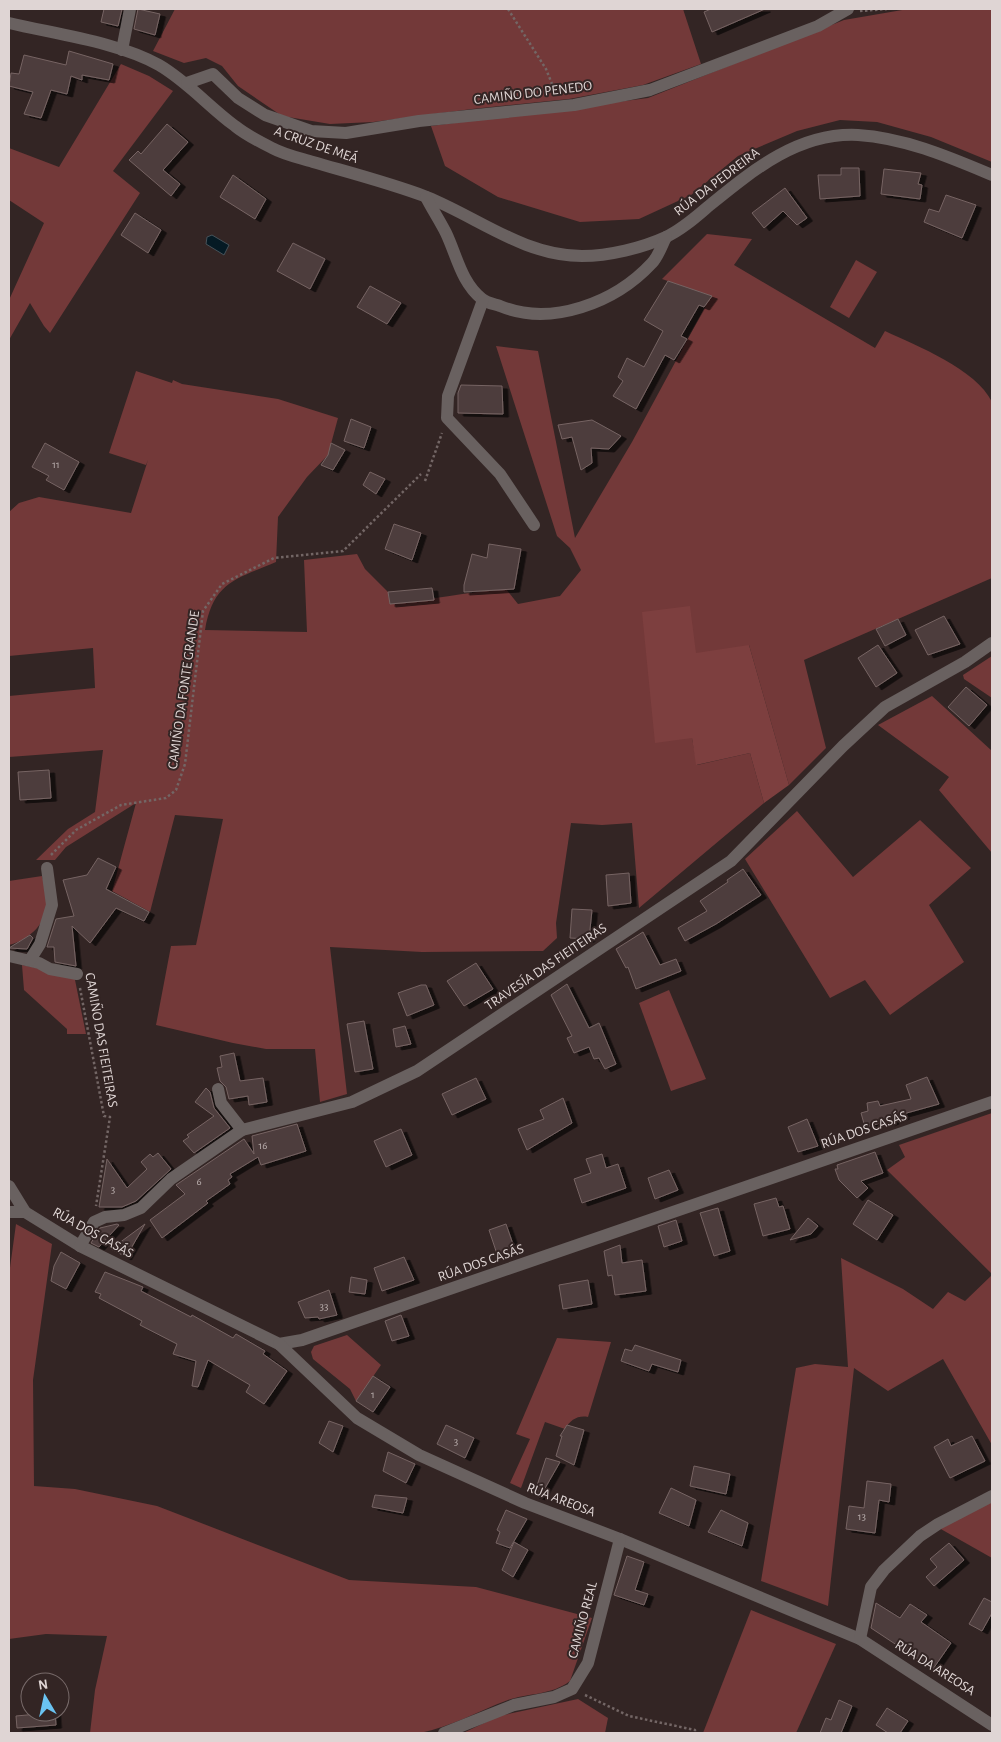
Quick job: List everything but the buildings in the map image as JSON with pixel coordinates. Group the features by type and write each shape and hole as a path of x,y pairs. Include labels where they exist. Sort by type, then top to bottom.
{"street":[{"path":"122,50 130,9"},
{"name":"CAMIÑO DO PENEDO","path":"187,83 213,74 238,98 265,115 310,131 346,133 419,121 558,106 650,90 818,26 847,10"},
{"name":"A CRUZ DE MEÁ","path":"9,23 122,50 161,66 187,83 235,127 275,150 426,197 462,213 515,242"},
{"name":"RÚA DA PEDREIRA","path":"515,242 546,252 583,256 622,251 666,237 689,223 751,172 784,151 818,139 856,135 900,142 948,157 992,175"},
{"path":"426,197 446,234 457,264 471,288 483,300 511,311 537,315 567,312 595,302 622,287 652,263 666,237"},
{"path":"483,300 448,396 447,418 500,474 534,525"},
{"name":"TRAVESÍA DAS FIEITEIRAS","path":"94,1222 105,1217 124,1215 141,1208 171,1179 242,1130 352,1102 417,1071 731,861 843,746 886,707 964,662 992,643"},
{"path":"30,960 40,944 52,905 47,868"},
{"path":"9,956 30,960 50,969 77,974"},
{"path":"218,1089 221,1103 242,1130"},
{"name":"RÚA DOS CASÁS","path":"9,1186 25,1212 80,1246 278,1344 302,1340 992,1102"},
{"path":"9,1212 25,1212"},
{"path":"80,1246 94,1222"},
{"name":"RÚA AREOSA","path":"278,1344 357,1418 418,1455 525,1503 620,1539 860,1639"},
{"path":"860,1639 871,1587 884,1570 920,1536 938,1524 992,1496"},
{"name":"CAMIÑO REAL","path":"572,1689 588,1663 620,1539"},
{"name":"RÚA DA AREOSA","path":"860,1639 992,1725"},
{"path":"444,1733 514,1705 554,1697 572,1689"}],"path":[{"path":"508,9 546,68 555,86 558,106"},
{"path":"847,10 887,9"},
{"path":"425,481 447,418"},
{"name":"CAMIÑO DA FONTE GRANDE","path":"47,868 52,853 76,830 122,805 166,798 176,790 185,764 204,611 222,584 274,558 343,551 421,474"},
{"name":"CAMIÑO DAS FIEITEIRAS","path":"77,974 104,1116 110,1117 94,1222"},
{"path":"572,1689 629,1716 695,1730 696,1733"}],"shaded area":[{"path":"175,9 683,9 701,64 643,85 569,99 373,122 330,124 282,116 238,86 222,66 206,58 184,63 153,51"},
{"path":"908,9 992,9 992,162 931,137 877,122 840,120 797,131 738,156 691,195 639,219 580,222 498,197 445,166 431,126 648,98 844,20"},
{"path":"121,64 149,76 173,91 113,171 140,193 50,333 30,303 9,340 9,300 44,223 9,200 9,148 59,167"},
{"path":"707,234 752,239 734,265 875,348 885,331 929,351 960,369 984,390 992,402 992,578 804,660 826,748 789,785 749,645 692,738 697,765 750,753 764,803 639,908 632,823 602,825 571,823 556,923 557,938 543,951 422,952 330,947 347,1094 320,1102 315,1049 266,1049 156,1025 171,946 196,945 223,819 175,815 150,912 112,891 136,803 66,847 55,860 36,860 68,829 95,812 103,750 9,757 9,696 95,688 93,648 9,656 9,512 19,503 39,497 131,513 148,460 146,465 109,453 136,371 172,383 173,380 182,384 278,399 338,418 328,455 307,477 278,517 276,562 228,584 214,602 205,630 307,632 304,560 357,554 365,569 388,592 390,604 506,589 518,604 560,596 581,570 570,548 557,536 496,346 538,351 575,538 632,442 711,296 662,279"},
{"path":"856,260 877,272 849,318 830,307"},
{"path":"690,606 696,653 749,645 789,785 764,803 750,753 696,765 692,738 655,743 642,612"},
{"path":"992,656 992,698 964,679 963,675"},
{"path":"932,696 992,751 992,853 939,790 949,777 878,725"},
{"path":"797,811 853,877 920,820 971,868 929,905 964,962 890,1015 865,980 830,998 745,859"},
{"path":"42,876 47,897 45,916 36,929 24,939 9,945 9,881"},
{"path":"22,965 74,975 86,1034 67,1034 67,1029 24,990"},
{"path":"669,990 706,1079 671,1091 639,1003"},
{"path":"992,1113 992,1274 887,1170 905,1157 899,1145"},
{"path":"16,1224 52,1244 33,1380 34,1486 75,1489 157,1506 349,1580 476,1587 592,1618 570,1681 556,1689 508,1700 454,1723 420,1733 90,1733 95,1690 107,1636 46,1634 9,1639 9,1275"},
{"path":"841,1258 903,1289 933,1309 948,1292 965,1301 992,1275 992,1445 943,1359 888,1391 854,1368 828,1606 761,1581 796,1368 815,1364 848,1367"},
{"path":"347,1335 381,1365 356,1401 350,1389 313,1359 311,1352 314,1346"},
{"path":"557,1338 611,1342 588,1417 575,1419 565,1429 545,1422 521,1488 510,1483 530,1439 516,1434"},
{"path":"992,1502 992,1558 939,1528"},
{"path":"751,1610 836,1644 796,1733 703,1733"},
{"path":"578,1699 608,1718 605,1733 463,1733 499,1716"}],"water":[{"path":"212,235 229,245 224,255 206,244 207,237"}]}
